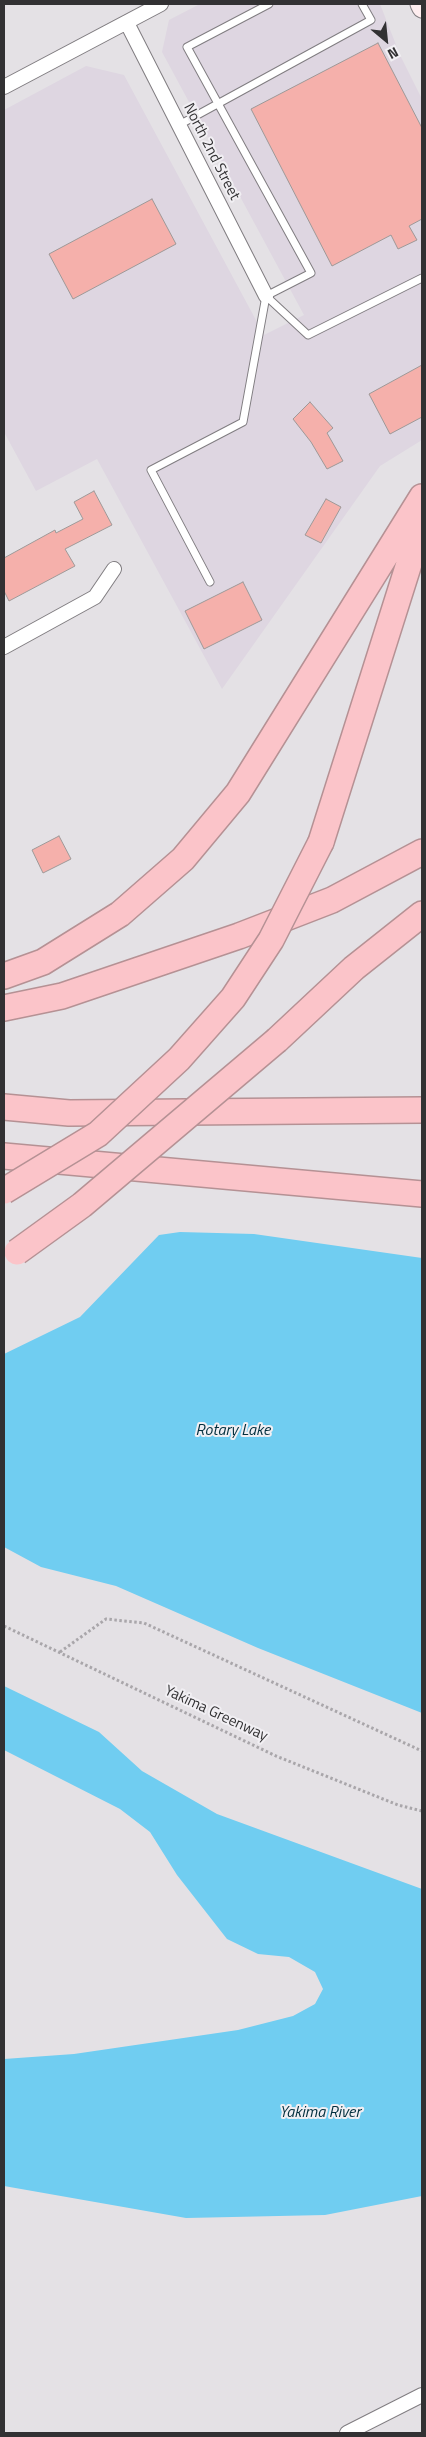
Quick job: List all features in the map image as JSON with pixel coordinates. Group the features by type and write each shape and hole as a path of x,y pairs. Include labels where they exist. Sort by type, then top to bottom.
{"highway":[{"path":"4,976 43,962 120,914 183,859 238,793 422,496"},
{"path":"4,1191 98,1134 179,1059 233,998 271,940 321,842 412,551 422,530"},
{"path":"4,1008 62,996 239,936 332,900 422,852"},
{"path":"10,1256 82,1205 276,1040 354,968 422,914"},
{"path":"4,1107 69,1113 422,1110"},
{"path":"4,1156 422,1194"}],"main road":[{"path":"420,4 422,8"}],"street":[{"path":"4,87 161,4"},
{"name":"North 2nd Street","path":"127,22 266,296"},
{"path":"4,647 95,598 114,569"},
{"path":"347,2433 422,2395"}],"lane":[{"path":"266,296 311,273 187,47 269,4"},
{"path":"179,125 371,20 362,4"},
{"path":"266,296 308,335 422,278"},
{"path":"210,582 151,470 243,422 266,296"}],"path":[{"path":"59,1653 106,1619 144,1622 422,1751"},
{"name":"Yakima Greenway","path":"4,1626 276,1756 398,1806 422,1811"}],"shaded area":[{"path":"200,4 380,4 400,55 422,99 422,440 380,466 222,689 97,459 36,491 4,432 4,110 86,66 124,75 264,335 304,315 162,52 169,20"}],"water":[{"name":"Rotary Lake","path":"180,1232 254,1234 422,1258 422,1713 258,1648 116,1586 41,1567 4,1547 4,1354 80,1317 159,1235"},
{"name":"Yakima River","path":"4,1686 99,1732 142,1771 217,1814 422,1889 422,2196 325,2215 186,2218 4,2186 4,2059 74,2054 238,2030 293,2016 315,2004 323,1989 315,1972 289,1957 258,1954 227,1939 177,1875 150,1832 120,1809 4,1750"}],"building":[{"path":"378,43 422,128 422,219 409,226 417,240 398,249 391,235 332,266 251,109"},
{"path":"152,199 176,244 73,299 49,254"},
{"path":"422,365 422,417 390,434 369,394"},
{"path":"310,402 333,428 327,433 343,461 327,469 311,442 293,419"},
{"path":"94,491 112,525 65,549 75,566 9,601 4,591 4,558 55,530 56,533 83,519 74,502"},
{"path":"326,499 341,507 321,543 305,535"},
{"path":"243,582 262,620 204,649 185,611"},
{"path":"59,836 71,859 43,873 32,850"}]}
